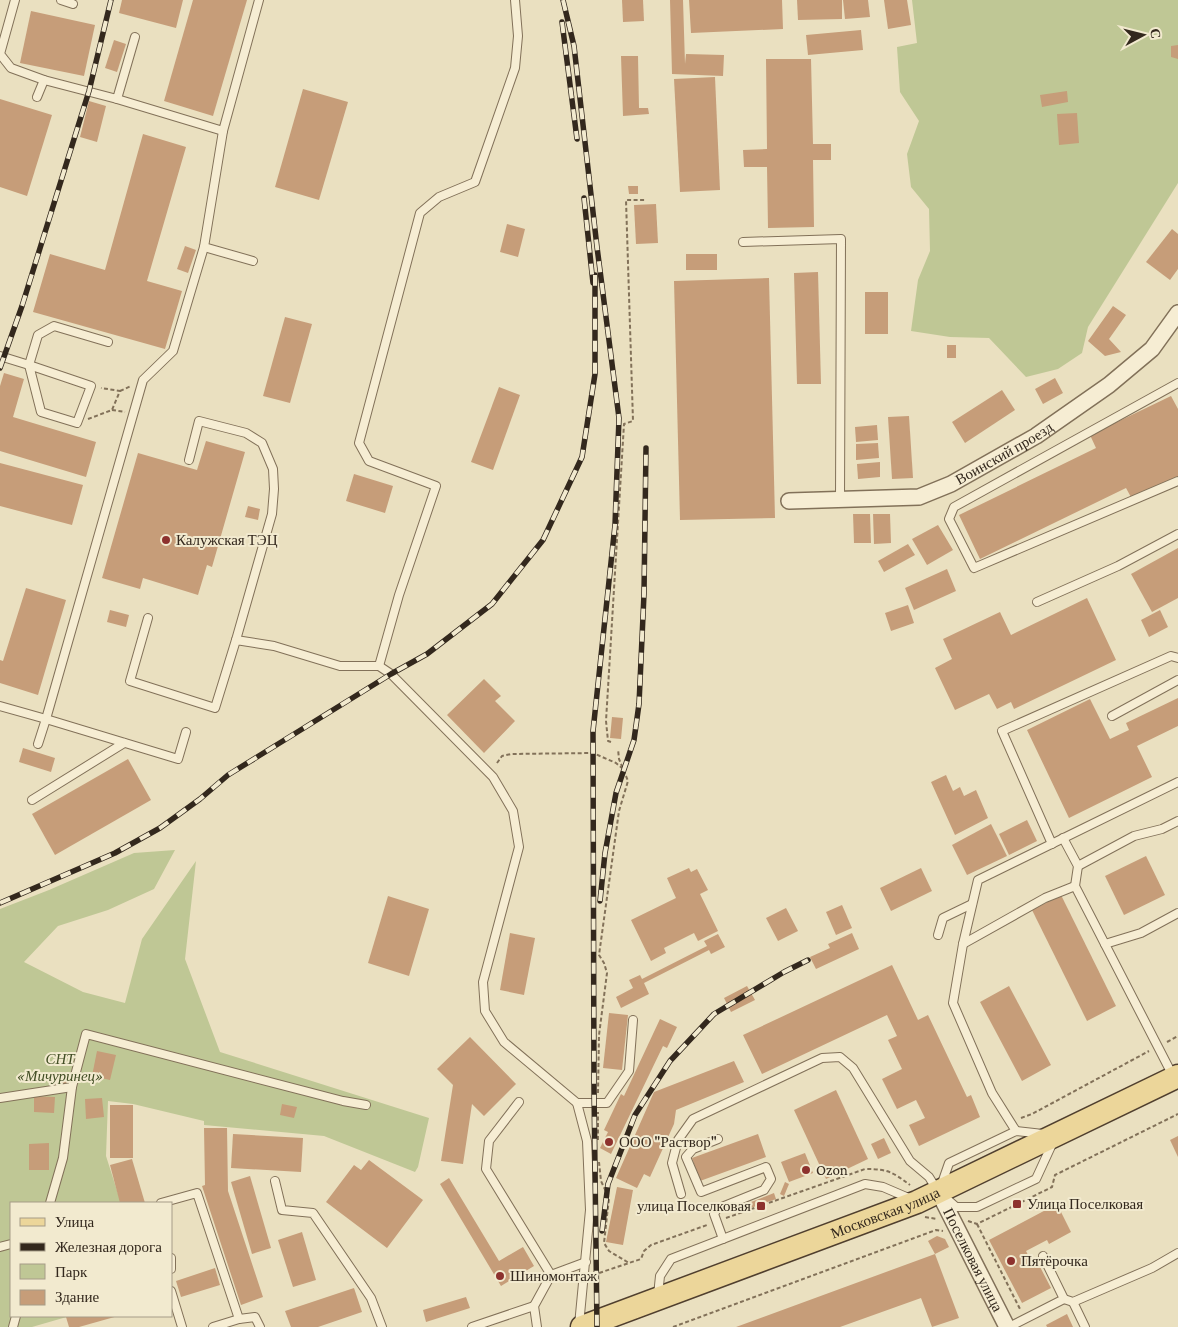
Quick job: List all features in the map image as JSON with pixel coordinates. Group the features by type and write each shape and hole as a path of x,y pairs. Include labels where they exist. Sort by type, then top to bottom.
{"main road":[{"name":"Московская улица","path":"580,1327 657,1300 939,1193 1176,1077"}],"street":[{"name":"Воинский проезд","path":"789,501 919,497 951,484 1036,436 1109,385 1152,349 1178,313"},
{"name":"Поселковая улица","path":"939,1193 1008,1327"}],"lane":[{"path":"15,0 0,54 11,68 44,80 117,98 223,130"},
{"path":"61,0 73,4"},
{"path":"38,744 143,380 173,351 204,247 223,130 259,0"},
{"path":"379,666 399,595 436,486 369,461 359,443 420,214 438,197 475,182 515,68 518,36 515,0"},
{"path":"117,98 135,38"},
{"path":"37,97 44,80"},
{"path":"743,242 842,239 840,500"},
{"path":"204,247 253,261"},
{"path":"0,356 29,365 91,386 77,423 41,412 29,365 38,335 54,326 108,342"},
{"path":"1178,383 954,507 949,519 974,568 1178,481"},
{"path":"148,618 130,681 215,708 272,514 273,469 262,443 246,433 199,421 189,460"},
{"path":"1036,602 1118,566 1178,534"},
{"path":"236,640 274,646 340,666 379,666 391,674 493,777 514,811 518,847 484,982 485,1011 504,1042 577,1103 587,1141 590,1210 580,1327"},
{"path":"1052,844 1002,731 1171,656 1178,658"},
{"path":"1112,716 1178,680"},
{"path":"0,706 178,759 186,732"},
{"path":"32,800 124,743"},
{"path":"1016,1131 992,1093 953,1003 963,944 978,880 1178,782"},
{"path":"1078,866 1134,836 1162,829 1176,822 1178,831"},
{"path":"1064,838 1078,866 1075,886 1176,1077"},
{"path":"963,944 1045,898 1075,886"},
{"path":"938,936 943,918 972,904"},
{"path":"1105,944 1140,933 1178,913"},
{"path":"577,1103 607,1103 629,1070 633,1020"},
{"path":"50,1202 63,1158 72,1087 86,1034 334,1099 366,1105"},
{"path":"681,1194 672,1163 678,1140 693,1118 822,1058 840,1057 853,1068 910,1161 929,1177 939,1193 956,1207 977,1207 1036,1179 1056,1135 1016,1131 949,1163 939,1193"},
{"path":"0,1098 72,1087"},
{"path":"519,1102 489,1141 486,1169 551,1275"},
{"path":"718,1139 693,1149 686,1157 700,1192 766,1167 771,1179 764,1190 717,1208 714,1214 723,1239"},
{"path":"275,1180 282,1210 313,1213 371,1298 382,1327"},
{"path":"657,1300 660,1276 672,1259 865,1184 883,1187 917,1202"},
{"path":"165,1202 197,1193 239,1319"},
{"path":"1072,1302 1152,1268 1178,1253"},
{"path":"1043,1256 1064,1299 1072,1302 1085,1327"},
{"path":"537,1327 534,1306 551,1275 586,1262"},
{"path":"172,1294 182,1327"},
{"path":"1008,1327 1064,1299"},
{"path":"472,1327 534,1306"},
{"path":"213,1327 239,1319 254,1317 260,1327"}],"path":[{"path":"611,742 608,741 606,721 624,424 634,420 626,200 645,200"},
{"path":"77,423 112,410 120,391 91,386"},
{"path":"598,1140 599,1035 607,973 604,962 599,955 619,811 628,781 619,760 618,749"},
{"path":"497,763 502,756 511,754 593,753 616,763 624,770"},
{"path":"977,1224 1052,1187 1055,1175 1178,1114"},
{"path":"598,1157 601,1181 609,1198 604,1243 609,1251 629,1262"},
{"path":"673,1327 936,1230 943,1231 966,1220 977,1224 1025,1319"},
{"path":"584,1278 641,1258"}],"green space":[{"path":"912,0 1178,0 1178,183 1088,327 1082,353 1058,369 1026,377 989,338 950,337 911,331 918,280 930,251 929,209 911,187 907,154 919,121 900,92 897,47 917,43"},
{"name":"СНТ «Мичуринец»","path":"175,850 154,889 108,910 58,926 24,962 83,992 125,1003 142,939 196,861 185,959 220,1052 429,1118 418,1167 415,1172 324,1136 204,1125 204,1121 133,1104 108,1101 106,1156 121,1202 10,1202 10,1317 67,1317 32,1327 0,1327 0,909 134,853"}],"building":[{"path":"122,0 183,0 176,28 119,13"},
{"path":"193,0 247,0 213,116 164,101"},
{"path":"622,0 643,0 644,21 623,22"},
{"path":"670,0 683,0 685,64 686,54 724,55 723,76 672,74"},
{"path":"689,0 782,0 783,29 691,33"},
{"path":"797,0 842,0 842,19 798,20"},
{"path":"843,0 868,0 870,17 845,19"},
{"path":"884,0 907,0 911,25 888,29"},
{"path":"31,11 95,25 84,76 20,63"},
{"path":"861,30 863,50 808,55 806,35"},
{"path":"114,40 126,44 117,72 105,68"},
{"path":"1178,45 1178,59 1171,57 1171,46"},
{"path":"621,56 638,56 639,108 648,108 649,114 623,116"},
{"path":"766,59 811,59 813,144 831,144 831,160 813,160 814,227 768,228 767,167 744,167 743,150 767,149"},
{"path":"715,77 720,190 680,192 674,79"},
{"path":"303,89 348,102 319,200 275,187"},
{"path":"1067,91 1068,102 1042,107 1040,95"},
{"path":"0,99 52,115 27,196 0,187"},
{"path":"89,101 106,106 97,142 80,137"},
{"path":"1077,113 1079,143 1059,145 1057,114"},
{"path":"143,134 186,147 147,281 182,291 165,349 33,312 50,254 105,270"},
{"path":"628,186 638,186 638,194 629,194"},
{"path":"656,204 658,243 636,244 634,205"},
{"path":"507,224 525,229 518,257 500,252"},
{"path":"1172,229 1178,234 1178,269 1170,280 1146,262"},
{"path":"185,246 196,250 188,273 177,269"},
{"path":"686,254 717,254 717,270 686,270"},
{"path":"818,272 821,384 797,384 794,273"},
{"path":"769,278 775,518 680,520 674,281"},
{"path":"865,292 888,292 888,334 865,334"},
{"path":"1113,306 1126,315 1109,339 1121,352 1105,356 1088,341"},
{"path":"285,317 312,324 290,403 263,396"},
{"path":"947,345 956,345 956,358 947,358"},
{"path":"4,373 24,379 13,417 96,442 86,477 0,451 0,386"},
{"path":"1055,378 1063,393 1043,404 1035,389"},
{"path":"499,387 520,395 493,470 471,462"},
{"path":"1002,390 1015,410 965,443 952,422"},
{"path":"1171,396 1178,409 1178,477 1132,499 1126,488 980,559 959,515 1096,448 1090,435"},
{"path":"909,416 913,478 892,479 888,417"},
{"path":"877,425 878,440 856,442 855,427"},
{"name":"Калужская ТЭЦ","path":"206,441 245,452 212,567 207,565 198,595 143,578 140,589 102,578 138,453 197,470"},
{"path":"878,443 879,458 856,460 856,444"},
{"path":"880,462 880,477 858,479 857,464"},
{"path":"0,463 83,485 72,525 0,506"},
{"path":"354,474 393,486 385,513 346,501"},
{"path":"248,506 260,509 258,520 245,517"},
{"path":"853,514 870,514 871,543 854,543"},
{"path":"873,514 890,514 891,543 874,544"},
{"path":"938,525 953,550 927,565 912,539"},
{"path":"908,544 915,555 884,572 878,561"},
{"path":"1178,548 1178,598 1152,612 1131,574"},
{"path":"947,569 956,591 914,610 905,588"},
{"path":"26,588 66,600 38,695 0,683 0,660 3,661"},
{"path":"1087,598 1116,660 1014,709 1011,702 997,709 989,694 955,710 935,668 952,659 943,639 1000,612 1011,635"},
{"path":"908,605 914,623 891,631 885,613"},
{"path":"110,610 129,615 126,627 107,622"},
{"path":"1160,610 1168,627 1149,637 1141,620"},
{"path":"484,679 501,696 495,701 515,721 484,753 447,715"},
{"path":"1178,698 1178,726 1137,746 1152,777 1069,818 1027,730 1090,699 1110,739 1129,730 1126,723"},
{"path":"612,717 623,718 621,739 610,738"},
{"path":"23,748 55,758 51,772 19,762"},
{"path":"128,759 151,800 55,855 32,814"},
{"path":"946,775 953,791 960,787 964,796 976,790 988,818 955,835 931,782"},
{"path":"1027,820 1037,841 1009,855 999,834"},
{"path":"991,824 1007,856 967,875 952,845"},
{"path":"1146,856 1165,895 1124,915 1105,876"},
{"path":"689,868 691,872 697,869 708,890 700,894 718,931 698,941 694,933 664,948 666,953 651,961 631,920 676,898 667,878"},
{"path":"921,868 932,891 891,911 880,888"},
{"path":"1061,895 1116,1006 1087,1021 1032,910"},
{"path":"388,896 429,909 409,976 368,963"},
{"path":"842,905 852,928 836,935 826,912"},
{"path":"786,908 798,931 778,941 766,918"},
{"path":"510,933 535,938 524,995 500,990"},
{"path":"852,933 859,949 816,969 810,957 830,948 828,944"},
{"path":"718,934 725,947 711,954 709,950 644,983 649,994 621,1008 616,997 633,988 629,980 640,975 642,979 707,946 704,941"},
{"path":"892,965 918,1020 928,1015 967,1097 971,1095 980,1117 919,1146 909,1125 925,1118 916,1100 897,1109 882,1079 902,1069 888,1040 897,1036 887,1015 762,1074 743,1035"},
{"path":"747,986 755,1000 731,1012 724,998"},
{"path":"1009,986 1051,1065 1022,1081 980,1002"},
{"path":"609,1013 628,1015 622,1070 603,1068"},
{"path":"660,1019 677,1027 667,1048 663,1046 611,1154 600,1148 608,1132 604,1130 621,1094 624,1096"},
{"path":"470,1037 516,1084 484,1116 472,1104 463,1164 441,1161 453,1085 437,1069"},
{"path":"97,1051 116,1055 110,1080 92,1076"},
{"path":"734,1061 744,1082 676,1110 674,1124 650,1177 644,1174 637,1188 616,1178 654,1092"},
{"path":"51,1073 70,1074 69,1086 50,1084"},
{"path":"836,1090 868,1159 826,1179 794,1110"},
{"path":"34,1096 55,1097 54,1113 34,1112"},
{"path":"102,1098 104,1117 86,1119 85,1099"},
{"path":"282,1104 297,1107 294,1118 280,1115"},
{"path":"110,1105 133,1105 133,1158 110,1158"},
{"path":"204,1128 227,1128 228,1191 263,1297 241,1305 202,1186 205,1185"},
{"path":"233,1134 303,1138 301,1172 231,1168"},
{"path":"758,1134 766,1157 700,1181 692,1158"},
{"path":"1178,1136 1178,1157 1170,1140"},
{"path":"884,1138 891,1153 878,1159 871,1144"},
{"path":"49,1143 49,1170 29,1170 29,1144"},
{"path":"805,1153 813,1173 789,1182 781,1162"},
{"path":"132,1159 145,1202 120,1202 110,1165"},
{"path":"369,1160 423,1200 387,1248 326,1202 354,1165 361,1170"},
{"path":"250,1176 271,1248 252,1254 231,1182"},
{"path":"449,1178 499,1261 523,1247 534,1266 501,1286 440,1184"},
{"path":"785,1182 789,1184 784,1196 780,1194"},
{"path":"617,1187 633,1190 623,1245 606,1242"},
{"path":"774,1193 776,1199 748,1209 746,1204"},
{"path":"1057,1204 1071,1232 1049,1244 1047,1240 1026,1251 1033,1265 1038,1263 1051,1288 1022,1303 989,1240"},
{"path":"302,1232 316,1280 293,1287 278,1240"},
{"path":"937,1236 945,1239 949,1247 935,1254 928,1241"},
{"path":"935,1254 959,1318 932,1327 921,1298 840,1327 736,1327"},
{"path":"215,1268 220,1285 181,1297 176,1281"},
{"path":"354,1288 362,1312 318,1327 291,1327 285,1311"},
{"path":"466,1297 470,1308 426,1322 423,1310"},
{"path":"1067,1314 1073,1327 1047,1327 1046,1325"},
{"path":"66,1317 114,1317 79,1327 69,1327"}],"railway":[{"path":"0,368 22,306 89,91 111,0"},
{"path":"563,0 574,46 619,418 615,525 593,731 597,1327"},
{"path":"562,22 577,139"},
{"path":"584,198 593,283"},
{"path":"0,903 115,853 160,828 200,799 228,775 391,674 427,654 492,604 543,540 582,457 595,374 595,275"},
{"path":"600,901 605,853 616,793 634,740 639,704 644,594 646,448"},
{"path":"602,1231 608,1184 635,1115 670,1061 714,1014 784,972 808,960"}],"place":[{"name":"Калужская ТЭЦ","path":"166,540"},
{"name":"ООО \"Раствор\"","path":"609,1142"},
{"name":"Ozon","path":"806,1170"},
{"name":"Улица Поселковая","path":"1017,1204"},
{"name":"улица Поселковая","path":"761,1206"},
{"name":"Пятёрочка","path":"1011,1261"},
{"name":"Шиномонтаж","path":"500,1276"}]}
